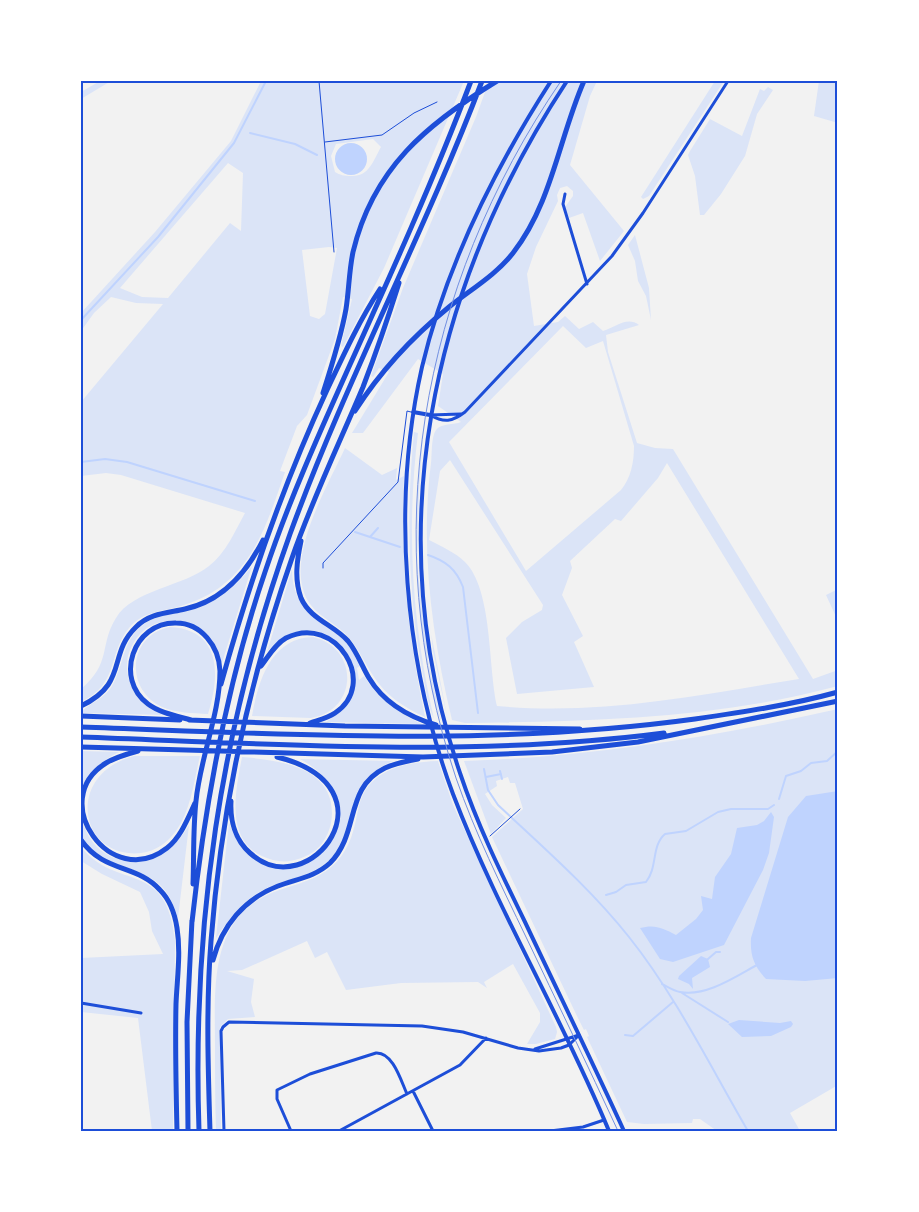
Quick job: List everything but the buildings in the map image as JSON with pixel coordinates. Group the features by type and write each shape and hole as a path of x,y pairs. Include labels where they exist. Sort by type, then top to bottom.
{"highway":[{"path":"192,922 199,857 214,766 226,709 264,572 296,489 471,81"},
{"path":"199,1131 200,965 209,868 225,766 237,709 263,615 306,493 482,81"},
{"path":"318,410 343,322 353,253 366,212 387,173 400,156 431,126 497,81"},
{"path":"347,423 378,376 412,340 512,254 530,229 548,185 565,130 584,81"},
{"path":"210,1131 210,944 219,859 248,710 274,614 305,523 363,386 411,250"},
{"path":"214,708 237,626 286,485 318,410 368,308 387,280"},
{"path":"81,706 93,700 109,685 116,673 122,648 136,626 160,613 187,608 205,602 232,585 259,549 273,519"},
{"path":"305,523 296,570 298,588 303,602 316,617 347,641 379,691 407,714 444,728"},
{"path":"188,1131 187,1022 196,800 220,669 210,640 199,630 187,624 168,623 157,627 142,638 134,650 130,667 133,684 148,704 159,710 191,720"},
{"path":"259,669 278,644 301,633 329,638 344,650 352,671 350,694 336,713 306,724"},
{"path":"81,727 469,737 616,729 731,714 838,692"},
{"path":"81,748 269,755 425,757 552,752 638,742 838,701"},
{"path":"81,716 444,728 616,729"},
{"path":"81,737 470,746 595,740 707,727"},
{"path":"143,750 106,762 88,780 84,794 84,815 91,835 99,844 107,851 124,857 144,858 162,852 179,835 196,800"},
{"path":"232,787 232,823 240,842 252,855 273,866 287,866 301,864 319,853 329,841 336,825 336,802 330,788 311,768 269,755"},
{"path":"211,968 216,948 224,930 249,902 278,886 319,871 335,857 348,835 357,799 366,782 385,768 425,757"},
{"path":"81,840 102,861 138,874 156,885 168,899 172,908 177,926 179,956 176,1032 177,1131"}],"main road":[{"path":"551,81 506,156 469,232 430,338 413,412 407,480 409,588 416,655 429,716 447,775 475,848 609,1131"},
{"path":"567,81 513,170 481,239 451,325 430,415 421,494 421,566 428,641 440,703 459,771 486,838 624,1131"},
{"path":"413,412 430,415"}],"street":[{"path":"430,415 440,421 450,421 462,414 588,284 632,228 728,81"},
{"path":"565,194 562,204 588,284"},
{"path":"430,415 462,414"},
{"path":"81,1003 141,1013"},
{"path":"224,1131 222,1031 223,1027 229,1022 407,1024 463,1032 532,1050 549,1051 569,1045 579,1035"},
{"path":"532,1050 579,1035"},
{"path":"339,1131 460,1065 486,1038"},
{"path":"291,1131 277,1099 277,1090 300,1078 332,1067 376,1053 383,1053 389,1058 407,1094"},
{"path":"413,1091 433,1131"},
{"path":"550,1131 583,1126 604,1120"}],"lane":[{"path":"319,81 334,252"},
{"path":"325,142 382,135 414,112 437,102"},
{"path":"323,568 323,563 398,482 406,411 413,412"},
{"path":"490,836 520,809"}],"shaded area":[{"path":"100,81 111,81 81,99 81,92"},
{"path":"261,81 464,81 384,268 343,347 341,346 352,299 343,297 335,339 307,415 297,426 280,471 285,472 278,494 251,553 224,584 206,596 184,605 155,612 135,622 122,638 108,677 102,686 81,702 81,689 97,671 116,618 134,601 187,579 209,566 225,548 245,513 121,475 106,473 81,476 81,402 163,304 136,303 111,297 94,313 81,331 81,313 155,232 231,141","holes":["373,139 381,147 373,163 366,171 357,176 342,175 335,172 331,156 336,144","228,163 243,173 241,231 230,223 168,298 142,297 120,288","337,248 325,314 319,319 310,316 302,250"]},
{"path":"489,81 597,81 590,96 570,165 624,231 600,261 583,213 569,218 565,207 573,196 573,191 567,186 560,188 557,195 558,201 536,247 527,274 534,326 558,322 565,316 579,329 593,322 603,331 626,322 639,325 606,335 608,352 637,443 655,448 673,449 813,679 838,670 838,686 792,697 699,712 606,719 465,723 452,720 434,625 430,593 427,528 433,437 436,430 441,426 461,422 438,406 443,374 418,359 363,433 352,433 389,372 379,368 373,377 371,376 403,288 476,117","holes":["563,326 586,348 603,341 634,446 633,464 630,475 621,490 526,571 449,442","450,460 543,605 542,610 522,622 506,638 517,694 594,687 574,642 583,636 562,595 572,568 570,561 615,519 621,521 658,478 667,463 799,679 686,697 611,706 573,708 497,706 488,630 481,591 474,575 465,562 429,540 440,471"]},
{"path":"715,81 724,81 649,196 643,199 641,197"},
{"path":"819,81 835,81 838,84 838,123 814,116"},
{"path":"768,87 773,90 757,114 745,156 721,194 704,215 700,215 695,176 688,155 690,151 710,119 742,136 760,89 764,91"},
{"path":"635,235 649,288 651,320 646,296 638,281 635,261 628,245"},
{"path":"414,432 418,433 412,505 413,577 421,648 434,719 423,675 411,584 409,523"},
{"path":"423,434 419,490 417,562 418,495"},
{"path":"345,448 382,475 397,468 396,480 404,476 404,568 414,657 425,717 402,705 383,688 350,639 314,609 302,587 301,568 310,526 318,504"},
{"path":"417,564 428,660 441,720 434,699 425,646"},
{"path":"252,566 222,663 215,645 209,636 194,625 185,622 165,621 147,628 140,634 132,646 127,670 130,681 143,701 152,709 164,715 81,713 110,689 115,681 131,639 143,625 157,618 194,610 213,601 238,582"},
{"path":"292,569 297,596 310,613 346,642 360,666 357,668 359,680 364,676 382,699 404,715 422,724 326,722 346,703 354,683 352,663 342,646 327,635 307,630 287,635 267,652"},
{"path":"838,589 838,621 826,595"},
{"path":"170,627 187,630 200,637 208,646 213,657 214,685 208,714 179,712 167,709 150,699 141,688 137,676 136,663 139,651 146,640 156,632"},
{"path":"431,634 448,721 433,651"},
{"path":"313,637 328,643 339,653 345,666 347,679 345,692 338,704 327,713 311,718 252,716 263,676 277,653 299,639"},
{"path":"838,709 838,1085 790,1113 800,1131 717,1131 700,1119 693,1119 692,1123 644,1124 627,1122 587,1037 589,1036 586,1029 584,1030 576,1014 492,837 523,809 515,783 510,783 508,777 496,781 497,786 485,794 492,805 506,818 491,834 464,761 558,755 652,744 699,737"},
{"path":"81,751 119,752 105,760 94,770 86,781 81,796"},
{"path":"134,756 200,756 191,795 181,823 165,843 141,853 120,852 104,843 93,830 88,814 89,797 97,780 111,766"},
{"path":"242,757 271,760 300,768 313,775 323,785 330,797 332,818 325,838 316,850 296,860 279,861 257,853 246,844 239,831 236,818 237,787"},
{"path":"300,759 393,761 376,770 365,781 358,792 347,831 341,844 325,864 310,873 258,892 232,916 216,938 229,823 248,854 272,867 297,866 319,853 334,833 339,808 329,783"},
{"path":"438,761 453,805 556,1027 555,1039 536,1044 527,1044 540,1022 540,1013 513,964 484,982 487,988 478,982 401,983 346,990 327,952 315,958 307,941 242,970 227,971 254,979 251,1002 255,1017 228,1019 220,1027 221,1131 216,1131 216,982 224,943 233,925 245,910 263,897 316,877 334,864 349,843 364,793 380,776 401,766"},
{"path":"81,816 88,835 100,849 114,858 130,861 146,859 163,853 177,841 189,825 178,918 166,891 159,884 140,873 105,859 86,845 81,835"},
{"path":"81,847 95,861 151,887 162,898 170,915 175,941 173,1131 152,1131 138,1018 81,1012 81,958 163,954 152,931 149,912 140,892 102,874 81,861"}],"water":[{"path":"351,143 357,144 362,148 366,153 366,165 362,170 357,174 351,175 345,174 340,170 336,165 335,159 336,153 340,148 345,144"},
{"path":"838,791 838,978 805,981 766,979 758,970 754,960 751,950 751,938 788,817 806,796"},
{"path":"771,812 774,817 769,853 763,870 724,945 673,962 660,959 640,928 659,927 676,935 696,919 703,910 701,896 712,899 715,877 731,854 737,828 757,825 764,821"},
{"path":"701,956 708,959 710,967 692,978 693,989 689,984 678,979"},
{"path":"739,1020 780,1023 791,1021 793,1024 791,1027 771,1036 742,1037 728,1024"}],"waterway":[{"path":"81,320 158,237 234,143 266,81"},
{"path":"250,133 295,144 317,155"},
{"path":"81,462 105,459 127,462 255,501"},
{"path":"370,537 378,528"},
{"path":"355,532 400,547"},
{"path":"428,555 450,566 463,587 478,713"},
{"path":"779,799 786,776 801,771 811,763 827,761 838,751"},
{"path":"484,769 488,790 498,805 599,902 646,960 692,1032 748,1131"},
{"path":"500,771 502,779"},
{"path":"486,777 501,774"},
{"path":"606,895 616,892 626,885 646,882 652,870 658,844 665,834 686,831 718,812 731,809 768,809 774,805"},
{"path":"708,959 716,952 720,952"},
{"path":"662,984 680,992 700,992 720,985 757,965"},
{"path":"682,993 728,1022"},
{"path":"625,1035 633,1036 673,1002"}],"tram line":[{"path":"561,81 512,161 473,244 444,329 425,418 417,507 419,597 432,688 463,798 498,878 618,1131"}]}
